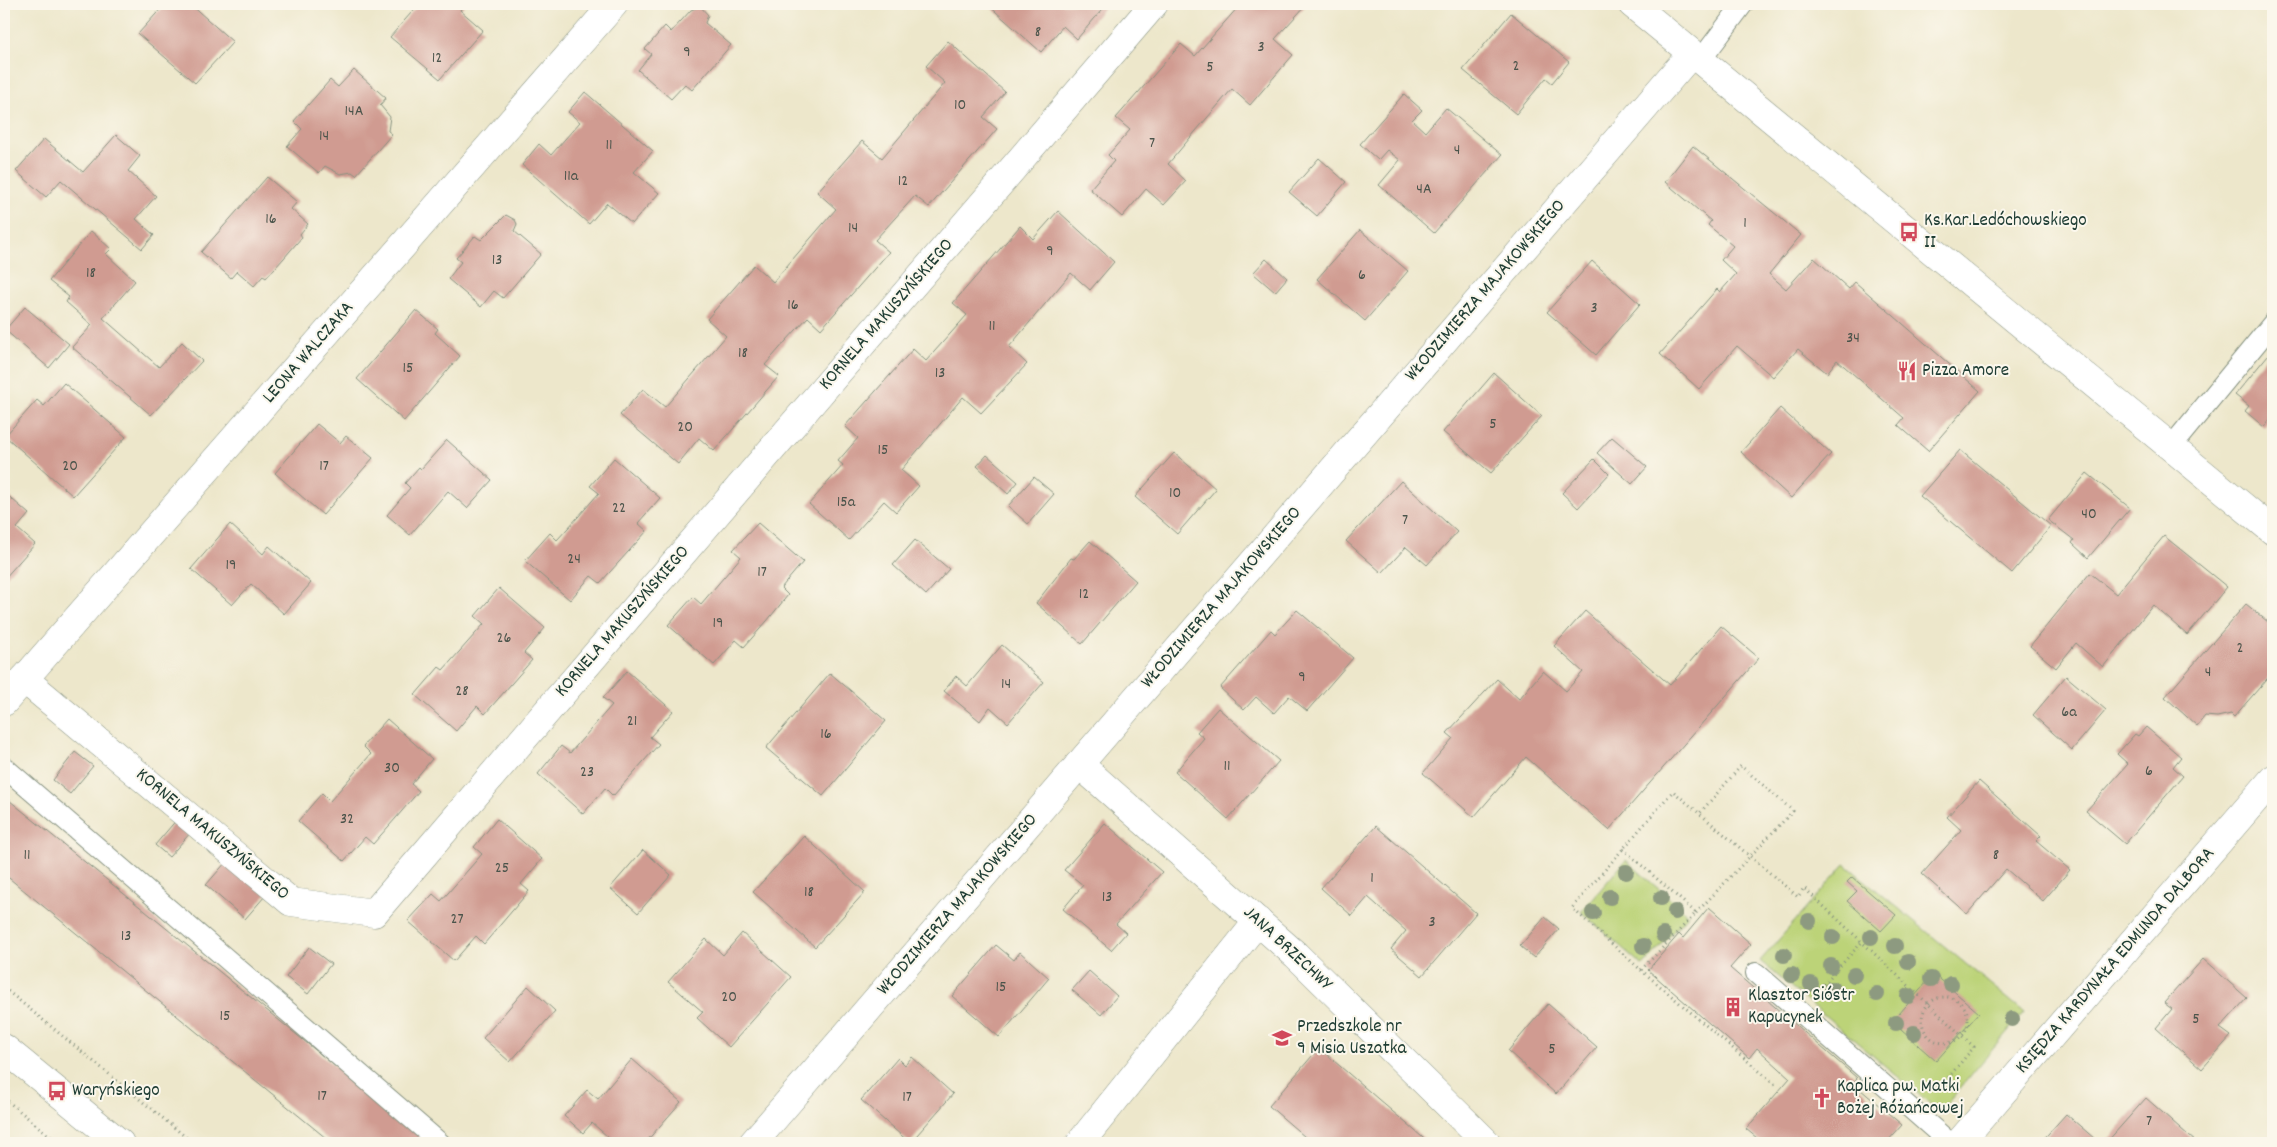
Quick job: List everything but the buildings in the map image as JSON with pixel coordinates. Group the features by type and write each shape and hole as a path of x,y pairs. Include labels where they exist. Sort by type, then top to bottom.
{"street":[{"name":"LEONA WALCZAKA","path":"4,702 614,4"},
{"name":"KORNELA MAKUSZYŃSKIEGO","path":"24,679 291,902 374,913 1154,4"},
{"path":"1632,4 2273,531"},
{"name":"WŁODZIMIERZA MAJAKOWSKIEGO","path":"753,1143 1079,764 1695,57"},
{"name":"JANA BRZECHWY","path":"1079,764 1296,955 1488,1143"},
{"name":"KSIĘDZA KARDYNAŁA EDMUNDA DALBORA","path":"1959,1143 2273,780"},
{"path":"1080,1143 1258,921"},
{"path":"4,1048 120,1143"}],"lane":[{"path":"1695,57 1743,4"},
{"path":"2171,447 2273,323"},
{"path":"4,767 440,1143"},
{"path":"1756,973 1950,1143"}],"path":[{"path":"1641,970 1793,811 1741,766 1699,814"},
{"path":"1777,1086 1641,970 1572,908 1673,791 1798,897 1804,888 1974,1047 1934,1095"},
{"path":"1623,849 1696,913"},
{"path":"1800,1011 1862,942"},
{"path":"4,988 193,1143"},
{"path":"1948,997 1965,1009 1968,1016 1968,1027 1955,1042 1939,1041 1926,1035 1922,1025 1922,1015 1928,1003 1939,998 1948,997"},
{"path":"4,1098 58,1143"}],"green space":[{"path":"1626,860 1688,915 1643,966 1581,912"},
{"path":"1845,864 2024,1012 1940,1112 1760,961"}],"place":[{"name":"Ks.Kar.Ledóchowskiego II","path":"1909,232"},
{"name":"Pizza Amore","path":"1907,371"},
{"name":"Klasztor Sióstr Kapucynek","path":"1733,1007"},
{"name":"Przedszkole nr 9 Misia Uszatka","path":"1282,1038"},
{"name":"Waryńskiego","path":"57,1091"},
{"name":"Kaplica pw. Matki Bożej Różańcowej","path":"1822,1098"}]}
